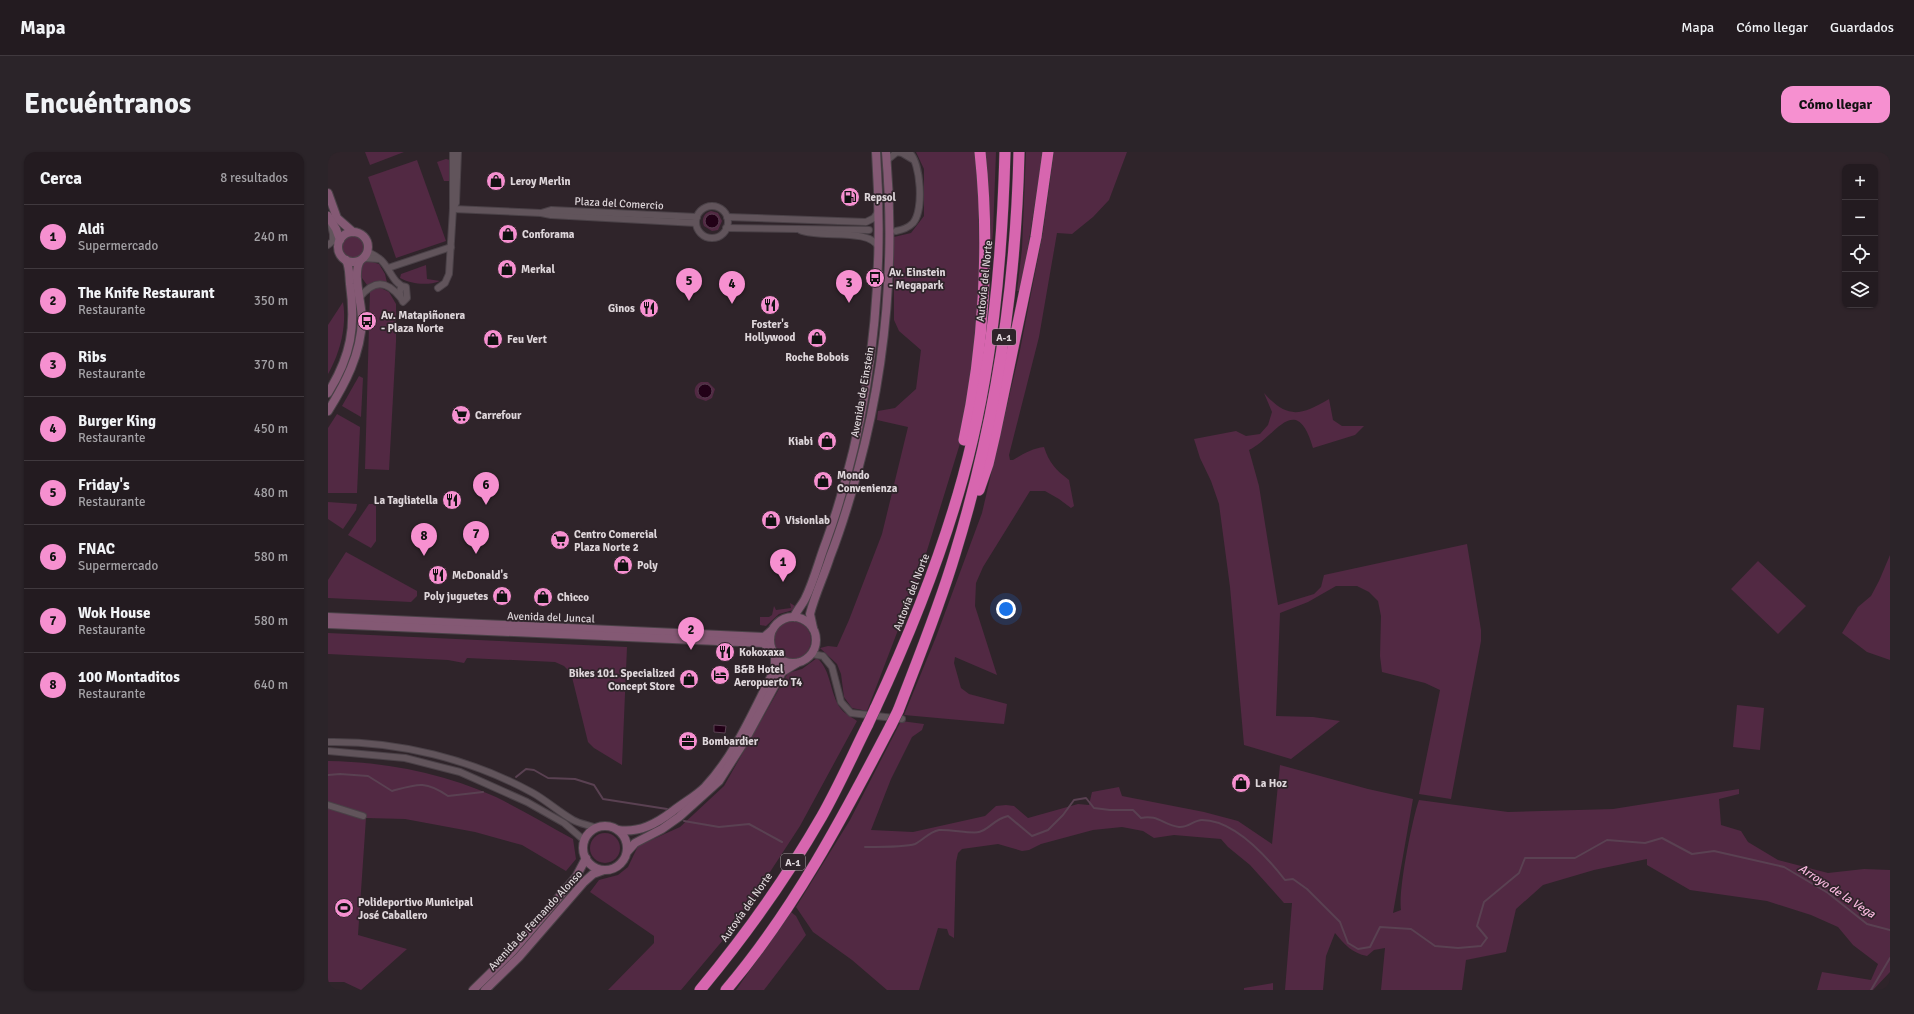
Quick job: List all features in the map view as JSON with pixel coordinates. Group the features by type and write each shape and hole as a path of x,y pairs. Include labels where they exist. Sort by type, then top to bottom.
{"highway":[{"path":"951,517 981,337 984,241 980,152"},
{"name":"Autovía del Norte","path":"700,990 764,906 801,851 822,815 868,724 914,622 951,517 973,434 984,379 998,290 1005,152"},
{"name":"A-1","path":"726,990 783,913 817,860 891,725 900,715 929,633 966,518 987,433 1002,353 1011,283 1018,199 1019,152"},
{"path":"966,518 982,481 995,434 1036,237 1048,152"}],"street":[{"path":"438,288 445,282 449,274 453,209 454,152"},
{"path":"453,209 456,203 458,152"},
{"name":"Avenida de Einstein","path":"794,617 805,599 835,518 854,448 872,349 879,249 880,202 876,152"},
{"name":"Avenida de Einstein","path":"813,628 810,614 843,521 858,470 878,373 888,278 889,208 886,152"},
{"path":"886,161 898,152 902,152 913,160 916,166 919,188 919,207 917,216 913,223 906,228 896,231"},
{"path":"909,152 916,166"},
{"path":"328,193 337,218 352,232 362,235 365,238 368,247 356,272 362,322 356,355 346,379 328,411"},
{"path":"727,217 791,220 871,221 878,211 880,202"},
{"path":"712,206 722,209 727,217 726,228 720,235 711,237 701,233 697,220 703,209 712,206"},
{"name":"Plaza del Comercio","path":"453,209 541,213 552,210 697,220"},
{"path":"328,394 346,359 352,335 353,306 349,269 346,260 339,252 340,240 336,229 329,219"},
{"path":"328,245 333,241 333,234 329,219"},
{"path":"726,228 872,230 844,226 797,223 791,220"},
{"path":"796,229 814,234 868,237 875,242 879,249"},
{"path":"340,240 345,234 352,232"},
{"path":"388,268 451,247"},
{"path":"346,260 350,262 364,257 380,259 396,281 402,286 406,287 407,298 403,302 400,297 387,285 372,285 360,297"},
{"name":"Avenida del Juncal","path":"328,617 764,637 772,631"},
{"path":"794,617 808,622 813,628 816,641 812,654 808,658 782,672 744,742 719,781 679,817 662,829 635,843 627,852 625,858 616,867 604,870 595,867 586,858 583,846 587,836 596,828 603,826 628,832 641,830 665,817 703,788 712,779 726,760 775,669 773,652 769,643 772,631 781,620 794,617"},
{"name":"Avenida del Juncal","path":"328,624 763,643 773,652"},
{"path":"773,652 789,664 797,664"},
{"path":"812,654 823,656 832,667 841,702 851,713 900,715"},
{"path":"328,742 407,749 440,756 486,771 533,793 574,820 596,828"},
{"path":"328,751 405,758 460,772 527,802 558,819 570,827 585,841"},
{"path":"328,805 363,816"},
{"path":"618,830 626,840 627,852"},
{"name":"Avenida de Fernando Alonso","path":"473,990 513,951 576,877 586,858"},
{"name":"Avenida de Fernando Alonso","path":"485,990 519,957 584,882 593,874 604,870"}],"shaded area":[{"path":"365,152 404,152 370,165"},
{"path":"916,152 975,152 978,189 980,315 962,437 921,570 867,711 852,708 844,697 841,674 837,664 820,648 828,646 837,647 882,534 908,427 877,420 878,411 895,408 916,389 921,350 899,331 894,320 894,237 911,233 924,216 924,169"},
{"path":"985,152 996,152 993,232 989,280"},
{"path":"1026,152 1043,152 1021,291 1017,291 1022,249"},
{"path":"1054,152 1127,152 1109,200 1093,217 1072,234 1057,233 1039,337 1009,455 1010,460 1013,460 1032,450 1044,447 1048,458 1054,466 1069,480 1074,506 1071,508 1045,491 1030,491 983,567 976,583 975,606 997,675 955,657 954,663 961,688 969,694 1007,704 1004,724 904,715 936,637 982,513 1020,350 1043,232"},
{"path":"446,159 450,160 450,181 444,181 437,162"},
{"path":"417,160 446,241 396,258 368,177"},
{"path":"711,211 718,213 722,221 718,230 712,231 704,226 703,219","holes":["712,215 719,219 712,228 706,223"]},
{"path":"712,214 717,216 719,221 717,226 712,228 707,226 705,221 707,216"},
{"path":"353,236 361,239 364,247 361,255 353,258 345,255 342,247 345,239"},
{"path":"366,260 379,264 385,274 387,283 376,281 367,285 362,278 361,266"},
{"path":"426,265 427,279 440,281 435,283 420,284 409,282 400,278 401,274"},
{"path":"379,287 389,292 396,304 396,342 389,470 365,469 370,290"},
{"path":"343,302 344,320 342,339 328,374 328,325"},
{"path":"359,376 363,378 361,417 342,406"},
{"path":"701,382 708,382 715,389 712,398 706,401 697,398 695,393 697,385","holes":["704,384 710,387 711,393 702,398 698,390"]},
{"path":"705,384 710,386 712,391 710,396 705,398 700,396 698,391 700,386"},
{"path":"1264,393 1280,407 1287,411 1294,412 1310,409 1329,399 1333,420 1342,426 1364,426 1355,435 1313,448 1306,431 1299,422 1292,420 1284,423 1249,450 1259,486 1278,605 1314,594 1321,587 1324,575 1467,544 1481,630 1481,641 1451,799 1419,794 1440,690 1425,683 1382,672 1380,656 1381,616 1378,601 1369,592 1357,586 1336,586 1308,602 1280,613 1276,716 1313,717 1340,721 1291,759 1244,745 1230,587 1219,504 1211,481 1200,458 1194,439 1236,431 1246,436 1260,434 1268,425 1272,412"},
{"path":"337,414 360,427 357,493 328,493 328,428"},
{"path":"328,502 357,504 356,510 343,529 328,519"},
{"path":"369,504 376,504 376,541 371,548 348,535"},
{"path":"346,552 417,591 417,596 411,602 328,598 328,580"},
{"path":"1890,555 1890,660 1867,652 1842,633 1858,607 1871,596"},
{"path":"1758,561 1806,606 1778,634 1731,589"},
{"path":"790,603 795,606 793,610 779,614 766,626 760,625 760,617 769,617 772,615 774,606 776,610 791,608"},
{"path":"792,621 805,627 811,640 805,653 792,659 779,653 773,640 779,627"},
{"path":"328,633 627,647 622,765 594,748 588,742 571,673 564,666 555,662 467,658 464,663 448,660 328,654"},
{"path":"817,658 825,669 837,703 841,709 857,721 800,826 734,927 681,990 608,990 654,943 654,936 590,892 599,880 618,875 628,867 638,846 680,827 724,786 788,673 802,669"},
{"path":"1737,705 1764,708 1760,750 1733,747"},
{"path":"901,721 924,724 922,730 912,737 891,779 871,830 913,832 985,816 996,806 1006,805 1014,806 1028,818 1078,804 1089,805 1092,792 1119,787 1122,796 1204,812 1238,821 1272,844 1280,765 1368,789 1413,799 1393,913 1401,910 1406,855 1419,800 1508,812 1613,809 1739,789 1739,794 1719,799 1721,825 1741,831 1748,842 1778,860 1828,873 1864,869 1890,870 1890,972 1873,990 1817,990 1822,972 1871,980 1878,964 1853,945 1838,927 1811,915 1767,901 1690,890 1647,865 1647,859 1594,870 1543,885 1516,909 1506,952 1466,960 1462,990 1381,990 1385,948 1374,950 1367,956 1362,955 1349,948 1335,933 1326,956 1323,990 1285,990 1292,903 1284,903 1250,865 1228,847 1221,839 1174,835 1154,838 1143,831 1122,827 1093,830 1041,844 1029,850 1022,851 998,844 962,849 958,853 956,862 954,938 949,935 947,929 938,928 919,990 887,990 852,960 813,932 796,907 850,820"},
{"path":"714,725 726,726 725,733 714,732"},
{"path":"328,761 371,764 414,770 456,781 496,797 573,839 576,859 566,871 522,845 475,832 405,819 366,818 358,935 407,949 361,990 344,982 328,982"},
{"path":"605,833 616,837 620,848 616,859 605,863 594,859 590,848 594,837"},
{"path":"791,912 796,916 806,935 764,990 736,990"},
{"path":"1273,983 1273,990 1244,990 1244,988"}],"waterway":[{"name":"Arroyo de la Vega","path":"516,777 526,769 534,770 548,778 575,779 594,785 603,799 667,809"},
{"name":"Arroyo de la Vega","path":"328,775 340,774 368,776 392,791 415,785 421,785 433,787 448,796 483,792"},
{"name":"Arroyo de la Vega","path":"865,847 911,845 915,844 932,832 939,830 979,832 983,831 999,819 1008,816 1032,836 1048,830 1063,815 1074,800 1086,798 1094,808 1133,810 1141,818 1152,817 1174,826 1182,827 1202,820 1226,826 1249,841 1260,851 1285,880 1293,879 1307,889 1340,922 1348,943 1358,949 1370,947 1380,927 1411,929 1435,946 1458,948 1481,946 1487,938 1477,926 1484,902 1519,873 1525,858 1575,858 1607,840 1645,843 1662,838 1692,854 1714,851 1784,867 1828,893 1867,924 1890,930"},
{"name":"Arroyo de la Vega","path":"684,821 719,827 749,824 782,842"},
{"path":"1871,990 1890,958"}],"place":[{"name":"Leroy Merlin","path":"496,181"},
{"name":"Repsol","path":"850,197"},
{"name":"Conforama","path":"508,234"},
{"name":"Merkal","path":"507,269"},
{"name":"Av. Einstein - Megapark","path":"875,278"},
{"name":"Friday's","path":"689,301"},
{"name":"Ribs","path":"849,303"},
{"name":"Burger King","path":"732,304"},
{"name":"Foster's Hollywood","path":"770,305"},
{"name":"Ginos","path":"649,308"},
{"name":"Av. Matapiñonera - Plaza Norte","path":"367,321"},
{"name":"Roche Bobois","path":"817,338"},
{"name":"Feu Vert","path":"493,339"},
{"name":"Carrefour","path":"461,415"},
{"name":"Kiabi","path":"827,441"},
{"name":"Mondo Convenienza","path":"823,481"},
{"name":"La Tagliatella","path":"452,500"},
{"name":"FNAC","path":"486,505"},
{"name":"Visionlab","path":"771,520"},
{"name":"Centro Comercial Plaza Norte 2","path":"560,540"},
{"name":"Wok House","path":"476,554"},
{"name":"100 Montaditos","path":"424,556"},
{"name":"Poly","path":"623,565"},
{"name":"McDonald's","path":"438,575"},
{"name":"Aldi","path":"783,582"},
{"name":"Poly juguetes","path":"502,596"},
{"name":"Chicco","path":"543,597"},
{"name":"The Knife Restaurant","path":"691,650"},
{"name":"Kokoxaxa","path":"725,652"},
{"name":"B&B Hotel Aeropuerto T4","path":"720,675"},
{"name":"Bikes 101. Specialized Concept Store","path":"689,679"},
{"name":"Bombardier","path":"688,741"},
{"name":"La Hoz","path":"1241,783"},
{"name":"Polideportivo Municipal José Caballero","path":"344,908"}]}
